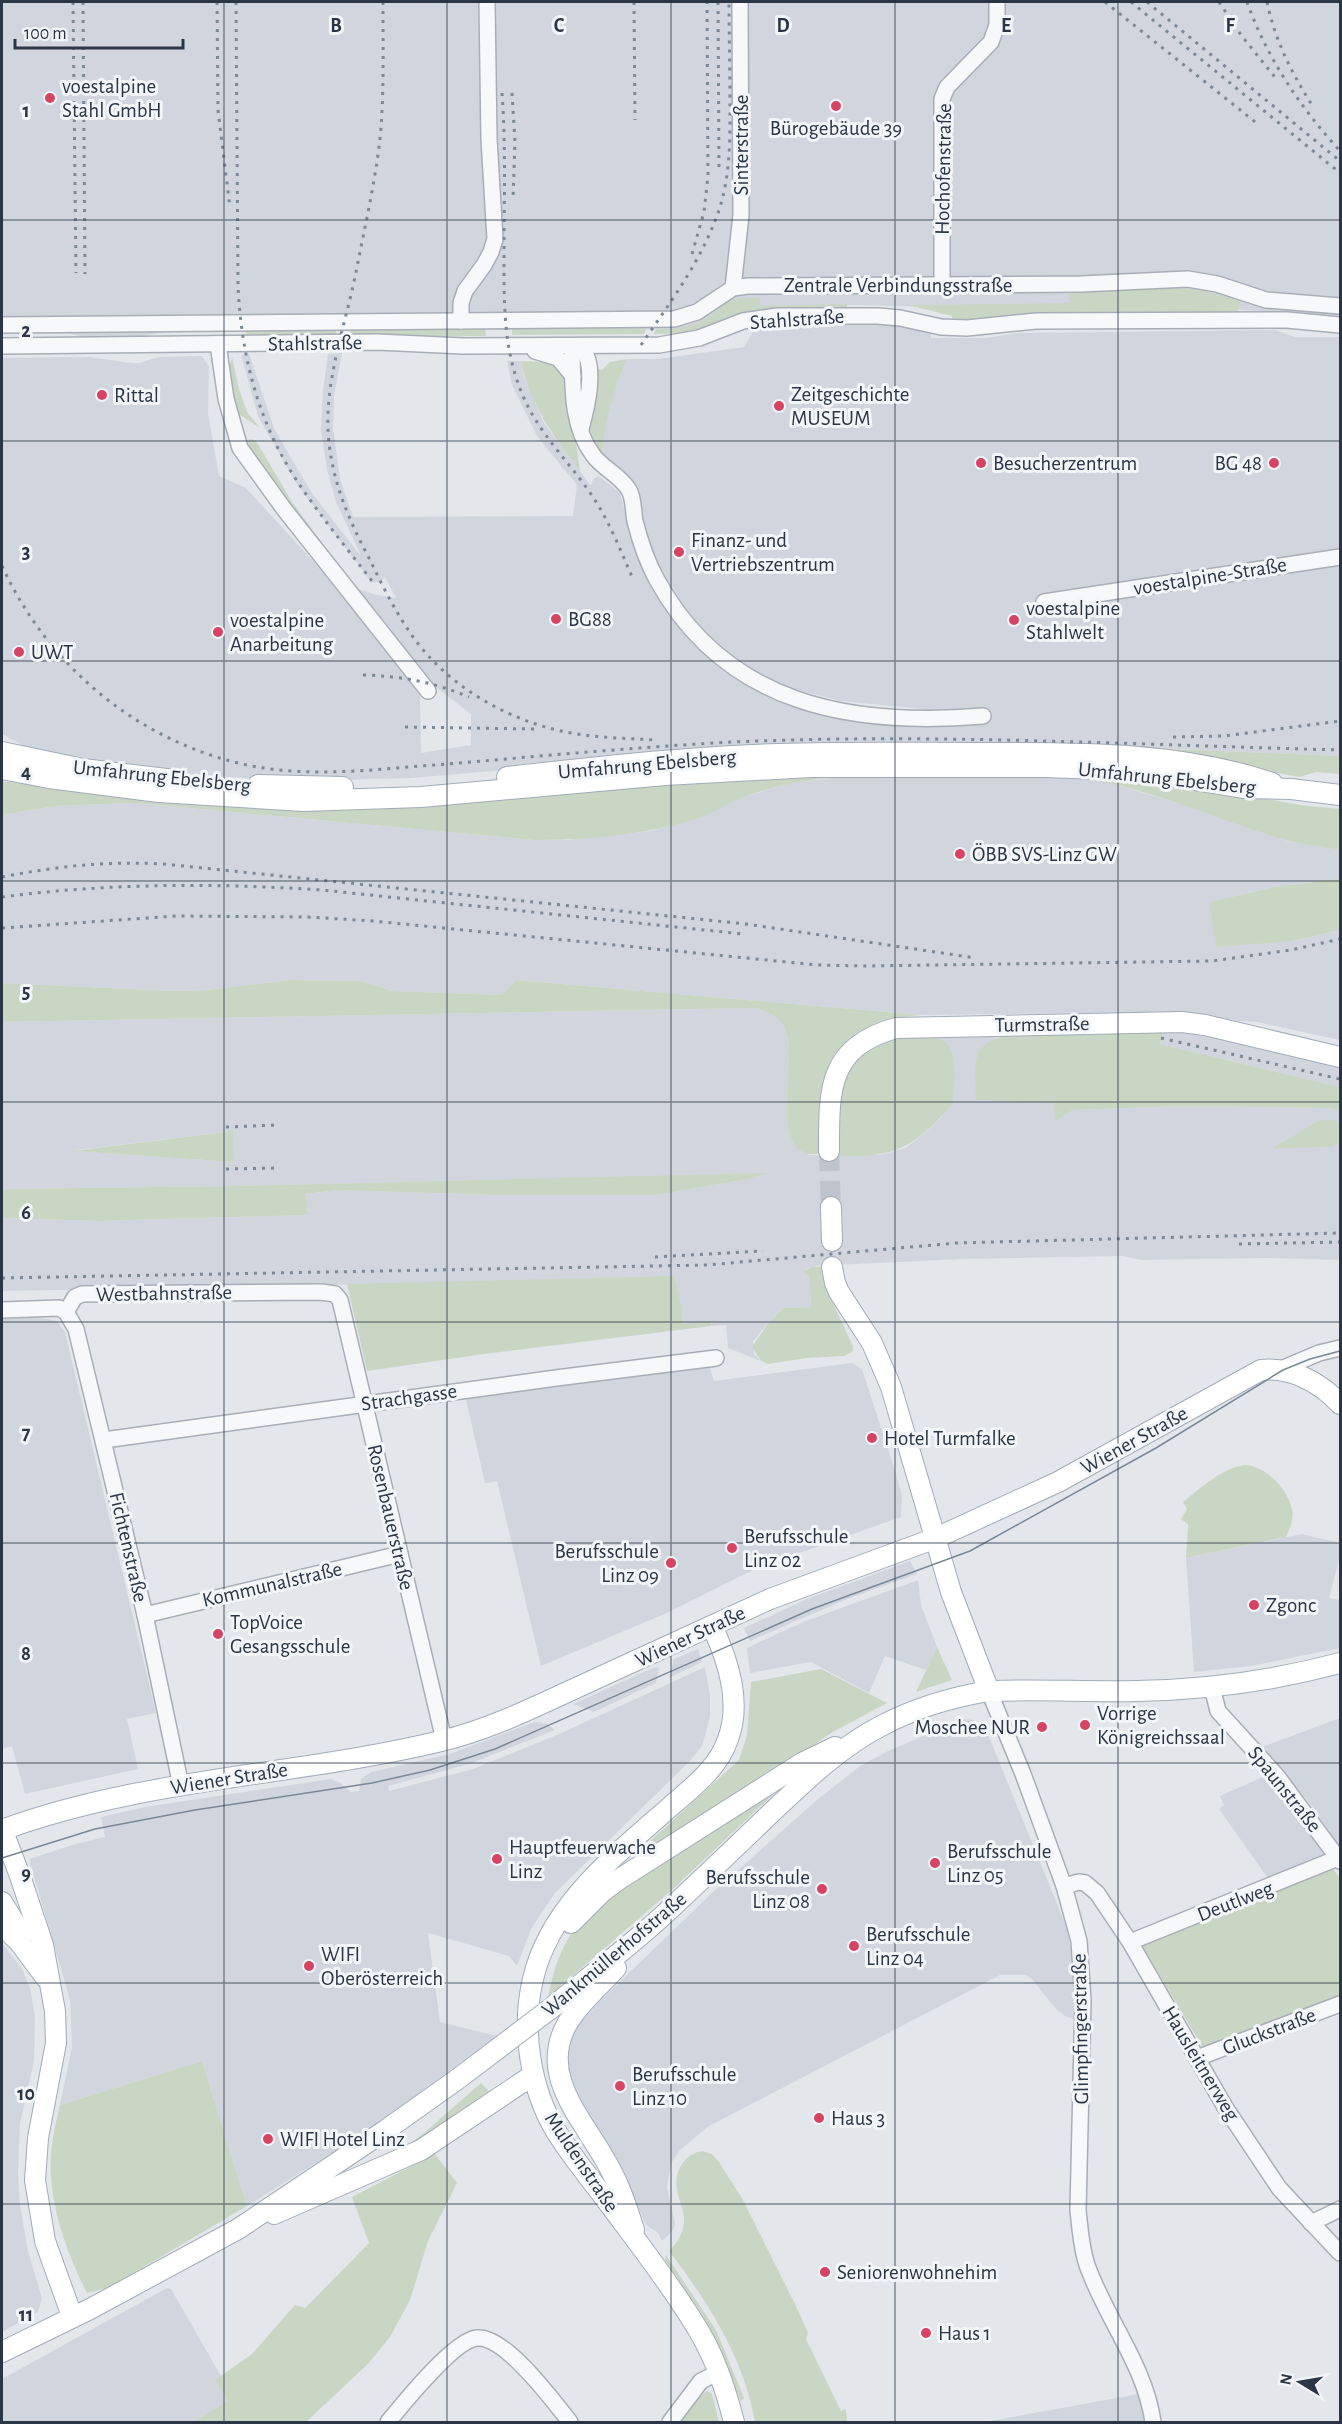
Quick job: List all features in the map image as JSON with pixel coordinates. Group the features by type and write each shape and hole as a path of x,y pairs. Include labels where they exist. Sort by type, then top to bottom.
{"main road":[{"name":"Umfahrung Ebelsberg","path":"2,752 72,767 159,778 214,783 324,787 418,784 744,755 811,753 1087,754 1134,756 1246,774 1291,789"},
{"name":"Umfahrung Ebelsberg","path":"2,769 49,778 159,792 303,801 432,796 665,774 811,766 1115,769 1243,788 1291,789 1341,795"},
{"name":"Turmstraße","path":"830,1151 830,1096 838,1069 845,1058 868,1038 896,1028 1182,1022 1205,1025 1341,1058"},
{"path":"831,1207 832,1241"},
{"path":"832,1267 839,1292 868,1336 885,1371 936,1538"},
{"name":"Wiener Straße","path":"2,1830 105,1798 375,1756 444,1740 538,1705 807,1583 936,1538 1058,1482 1261,1370 1279,1370 1315,1383 1341,1404"},
{"name":"Glimpfingerstraße","path":"936,1538 955,1603 989,1691"},
{"name":"Muldenstraße","path":"712,1626 727,1661 731,1680 733,1706 729,1738 713,1766 698,1783 608,1863 567,1909 556,1925 538,1960 529,2007 528,2032 533,2075 556,2132 695,2324 719,2372 734,2422"},
{"name":"Wankmüllerhofstraße","path":"238,2229 459,2079 554,2006 666,1913 797,1790 868,1733 897,1718 930,1705 989,1691 1135,1691 1212,1687 1255,1682 1341,1663"},
{"path":"538,1960 602,1892 802,1763 868,1733"},
{"path":"2,1830 43,1945 47,1980 55,2011 56,2043 39,2129 35,2180 45,2241 72,2316"},
{"path":"625,1847 636,1860 649,1861"},
{"path":"20,1876 15,1894 2,1911 20,1943 47,1980"},
{"path":"638,2243 623,2192 562,2086 557,2055 560,2040 573,2014 666,1913"},
{"name":"Wankmüllerhofstraße","path":"2,2352 238,2229 421,2150 533,2075"}],"street":[{"path":"461,321 461,303 465,291 484,265 495,239 489,139 488,2"},
{"name":"Sinterstraße","path":"733,288 741,215 740,2"},
{"name":"Hochofenstraße","path":"942,285 942,99 947,87 991,42 995,35 997,2"},
{"name":"Zentrale Verbindungsstraße","path":"2,325 674,320 697,312 733,288 748,285 1097,284 1188,279 1216,284 1266,300 1341,306"},
{"name":"Stahlstraße","path":"2,346 377,342 433,346 627,345 674,343 699,338 743,321 777,316 878,315 925,325 960,328 1048,321 1287,320 1341,325"},
{"path":"219,344 226,399 240,448 284,509 428,691"},
{"path":"589,379 595,363 604,355 627,345"},
{"path":"518,346 558,358 566,365 573,377"},
{"path":"576,346 573,377 575,409 586,446 595,458 628,489 644,549 655,577 671,605 690,630 734,669 770,689 813,705 901,717 983,716"},
{"path":"576,346 587,355 589,379 586,409 580,431"},
{"name":"voestalpine-Straße","path":"1044,602 1341,557"},
{"name":"Westbahnstraße","path":"2,1310 51,1307 66,1312 75,1297 82,1294 321,1292 336,1294"},
{"name":"Rosenbauerstraße","path":"336,1294 342,1306 444,1740"},
{"name":"Fichtenstraße","path":"66,1312 76,1329 104,1440 145,1615 180,1785"},
{"path":"1279,1370 1319,1353 1341,1348"},
{"name":"Strachgasse","path":"104,1440 716,1358"},
{"name":"Kommunalstraße","path":"145,1615 400,1554"},
{"name":"Spaunstraße","path":"1212,1687 1218,1711 1277,1776 1340,1860"},
{"name":"Glimpfingerstraße","path":"989,1691 1023,1774 1064,1886 1078,1941 1082,1980 1078,2210 1080,2236 1088,2267 1145,2390 1153,2422"},
{"name":"Deutlweg","path":"1130,1942 1340,1860"},
{"name":"Hausleitnerweg","path":"1064,1886 1079,1882 1090,1886 1130,1942 1197,2058 1279,2188 1341,2253"},
{"name":"Gluckstraße","path":"1197,2058 1341,2004"},
{"path":"1311,2223 1341,2209"},
{"path":"388,2422 437,2367 459,2347 476,2338 490,2341 513,2358 538,2382 568,2422"},
{"path":"669,2422 701,2381 719,2372"}],"shaded area":[{"path":"2,2 1340,2 1340,316 1179,306 976,308 853,305 722,310 706,324 684,329 166,332 115,338 86,338 61,331 2,332"},
{"path":"789,322 896,324 931,333 931,338 987,338 1017,333 1275,330 1295,337 1340,337 1340,756 1125,747 529,768 412,778 291,781 160,773 34,751 2,734 2,358 89,357 140,363 158,357 202,356 209,367 208,413 219,476 246,488 346,597 415,686 420,695 421,753 471,745 471,714 438,689 418,669 355,588 396,598 385,577 381,581 372,583 296,483 258,416 241,355 249,354 274,428 291,458 314,496 361,556 336,502 327,470 321,430 328,354 342,353 334,396 333,428 340,479 353,517 573,516 577,485 537,436 512,385 507,361 521,361 524,377 544,423 591,486 593,479 599,476 620,493 651,580 669,613 692,640 717,663 745,684 774,698 793,705 849,717 970,709 930,710 842,701 789,688 741,663 698,625 679,601 651,547 634,482 602,456 605,425 612,396 627,359 658,359 744,347 757,325"},
{"path":"852,775 1070,776 1104,781 1197,809 1288,841 1340,850 1340,879 1274,887 1209,902 1213,921 1258,942 1293,941 1340,930 1340,1040 1257,1022 1183,1012 922,1015 516,980 501,995 393,991 362,981 290,980 206,990 175,991 2,983 2,815 55,806 135,803 534,840 567,840 651,831 695,819 744,797 787,784"},
{"path":"755,1008 780,1020 786,1031 790,1057 788,1095 809,1155 880,1155 906,1148 942,1116 941,1039 910,1036 1006,1035 994,1038 1055,1103 1055,1120 1073,1110 1183,1106 1340,1110 1340,1260 1269,1258 1141,1260 1123,1256 964,1259 812,1266 807,1268 811,1307 783,1308 769,1322 753,1341 754,1354 761,1361 728,1348 726,1325 711,1326 709,1322 683,1324 682,1309 435,1283 2,1291 2,1218 98,1221 308,1215 306,1194 338,1190 492,1195 657,1195 765,1174 2,1189 2,1022","holes":["233,1131 233,1162 76,1151 76,1150"]},
{"path":"1181,1030 1204,1033 1340,1066 1340,1087 1160,1044 1163,1031"},
{"path":"36,1317 57,1321 65,1332 156,1713 127,1719 138,1769 25,1794 12,1746 2,1749 2,1319"},
{"path":"852,1363 862,1369 895,1471 902,1495 901,1517 757,1568 667,1613 541,1666 497,1481 485,1483 465,1395 705,1365 710,1368 714,1381"},
{"name":"Zgonc","path":"1302,1534 1340,1543 1340,1556 1329,1598 1340,1600 1340,1648 1251,1666 1194,1672 1186,1558"},
{"path":"910,1561 917,1574 847,1599 750,1641 744,1628 807,1599"},
{"path":"918,1580 921,1605 937,1647 926,1670 885,1656 869,1693 811,1662 750,1673 747,1648 803,1622"},
{"path":"698,1649 702,1662 669,1678 674,1659"},
{"path":"655,1667 659,1668 656,1683 594,1712 573,1704"},
{"name":"WIFI Oberösterreich","path":"705,1667 710,1695 710,1717 702,1746 690,1761 555,1893 531,1929 517,1966 509,1956 428,1933 440,2022 497,2036 367,2131 247,2206 202,2061 60,2105 72,2047 70,2000 29,1859 105,1837 101,1817 145,1807 330,1779 339,1782 351,1792 359,1791 361,1779 371,1772 450,1754 534,1722 546,1723 555,1730 469,1764 388,1786 389,1791 473,1769 557,1735"},
{"path":"1340,1718 1340,1847 1312,1806 1262,1747"},
{"path":"964,1719 973,1720 985,1727 1066,1926 1072,1954 1074,2019 1057,2010 1031,1978 1025,1975 1000,1975 709,2126 680,2150 671,2163 667,2187 675,2223 673,2230 662,2241 658,2233 646,2225 626,2180 577,2096 569,2074 567,2060 576,2028 602,1999 712,1893 817,1800 860,1766 888,1751"},
{"path":"1265,1776 1326,1856 1270,1881 1219,1809 1224,1805 1220,1796"},
{"path":"2,1943 22,1969 30,1988 35,2016 34,2061 20,2123 18,2172 20,2205 28,2251 42,2298 38,2312 2,2332"},
{"path":"167,2288 171,2289 221,2376 215,2380 227,2401 194,2422 2,2422 2,2379"},
{"path":"1139,2394 1146,2422 985,2422"}],"green space":[{"path":"1157,288 1198,289 1241,301 1237,314 971,322 908,305 1069,303 1069,294"},
{"path":"738,298 760,298 760,306 847,304 847,308 750,312 707,328 684,333 653,334 656,329 677,328 697,323 726,303"},
{"path":"512,328 646,329 644,334 512,335"},
{"path":"485,329 486,336 348,337 348,330"},
{"path":"336,330 336,337 246,338 246,331"},
{"path":"232,357 247,412 260,428 237,413 228,373"},
{"path":"627,359 610,406 602,456 588,434 588,425 594,408 598,369 602,370 610,362"},
{"path":"521,361 547,362 566,373 580,471 552,433 536,406"},
{"path":"249,439 255,440 258,444 292,502 355,588 258,462 248,446"},
{"path":"1125,747 1340,756 1340,774 1316,772 1300,777"},
{"path":"1084,773 1225,791 1300,805 1340,809 1340,850 1286,840 1126,787 1070,776"},
{"path":"852,775 783,785 744,797 700,818 674,825 614,836 574,839 534,840 135,803 55,806 2,815 2,781 155,800"},
{"path":"1340,879 1340,930 1293,941 1216,947 1209,902 1274,887"},
{"path":"290,980 362,981 393,991 501,995 516,980 922,1015 894,1018 868,1027 843,1047 833,1060 822,1088 818,1154 801,1151 792,1139 788,1122 787,1035 778,1019 755,1008 2,1022 2,983 175,991 206,990"},
{"path":"1163,1031 1160,1044 1340,1087 1340,1110 1183,1106 1073,1110 1055,1121 1054,1103 976,1100 976,1059 985,1045 994,1039 1006,1035 1094,1035"},
{"path":"910,1036 935,1037 948,1045 954,1060 953,1103 928,1130 904,1146 876,1155 840,1156 842,1093 846,1076 854,1062 866,1051 885,1042"},
{"path":"1334,1120 1340,1124 1340,1141 1333,1147 1273,1148 1318,1121"},
{"path":"233,1131 234,1162 72,1151"},
{"path":"768,1173 748,1179 657,1195 492,1195 338,1190 306,1194 308,1215 98,1221 2,1218 2,1189 235,1186"},
{"path":"812,1266 822,1267 829,1295 853,1346 853,1351 845,1356 807,1358 768,1364 761,1361 752,1347 769,1322 783,1308 811,1307 809,1276 804,1272"},
{"path":"674,1276 683,1324 710,1321 711,1326 367,1371 347,1284"},
{"path":"1245,1465 1253,1466 1268,1474 1286,1493 1292,1513 1286,1537 1186,1558 1188,1524 1181,1519 1187,1509 1183,1502 1220,1474"},
{"path":"937,1647 952,1680 916,1692"},
{"path":"821,1669 887,1703 831,1733 743,1794 645,1856 636,1854 739,1760 747,1735 751,1682"},
{"path":"800,1769 673,1889 548,1997 564,1946 577,1925 595,1904"},
{"path":"1332,1867 1340,1879 1340,2000 1205,2051 1140,1942"},
{"path":"202,2061 247,2206 108,2288 87,2293 66,2244 52,2191 52,2149 60,2105"},
{"path":"481,2083 494,2096 376,2167 424,2133"},
{"path":"702,2151 712,2154 719,2162 743,2200 798,2310 808,2333 806,2339 841,2411 846,2409 847,2422 755,2422 750,2398 733,2353 697,2290 669,2251 679,2238 684,2223 684,2214 676,2184 677,2177 685,2160"},
{"path":"435,2154 457,2183 428,2241 410,2300 390,2337 368,2364 306,2422 194,2422 227,2401 215,2380 252,2354 295,2305 305,2308 369,2243 352,2197"},
{"path":"666,2255 716,2330 744,2398 741,2401 715,2339 702,2314 665,2260"},
{"path":"707,2391 712,2394 719,2422 680,2422 696,2400"}],"tunnel":[{"path":"829,1151 831,1207"}],"tram line":[{"path":"2,1858 95,1829 195,1810 372,1783 430,1770 495,1749 812,1609 970,1551 1156,1448 1283,1370 1310,1359 1340,1351"}],"railway":[{"path":"73,2 76,273"},
{"path":"83,2 85,274"},
{"path":"217,2 218,110 230,208"},
{"path":"236,2 238,285 248,362 262,412 283,459 316,508 375,585"},
{"path":"383,2 383,96 379,145 371,198 329,395 330,452 345,507 379,579 405,625 425,652 460,684 479,698 500,709 544,726 588,736 654,740"},
{"path":"634,2 635,120"},
{"path":"692,254 704,212 708,176 707,2"},
{"path":"718,2 719,170"},
{"path":"641,345 696,262 713,226 724,193 730,139 729,2"},
{"path":"1105,2 1259,125"},
{"path":"1131,2 1340,173"},
{"path":"1147,2 1340,161"},
{"path":"1219,2 1241,35 1278,81"},
{"path":"1247,2 1264,43 1286,81 1311,117 1340,151"},
{"path":"1267,2 1274,29 1285,55 1312,105"},
{"path":"502,93 505,308 508,343 516,379 539,425 598,505 633,579"},
{"path":"512,93 515,142 513,199"},
{"path":"2,566 21,601 43,634 68,664 127,714 160,734 196,750 234,762 287,771 340,772 662,746 809,740 961,739 1340,750"},
{"path":"363,675 417,681 443,687 469,697"},
{"path":"1173,737 1224,736 1340,721"},
{"path":"405,727 535,729"},
{"path":"2,877 83,865 164,864 746,924 976,958"},
{"path":"2,897 82,889 201,885 322,890 743,934"},
{"path":"2,928 176,916 308,917 373,921 817,965 865,966 1212,961 1291,950 1340,939"},
{"path":"1161,1038 1340,1079"},
{"path":"226,1127 278,1125"},
{"path":"226,1169 278,1168"},
{"path":"2,1278 707,1265 956,1243 1340,1233"},
{"path":"1239,1244 1340,1242"},
{"path":"655,1257 763,1251"}],"place":[{"name":"voestalpine Stahl GmbH","path":"50,98"},
{"name":"Bürogebäude 39","path":"836,106"},
{"name":"Rittal","path":"102,395"},
{"name":"Zeitgeschichte MUSEUM","path":"779,406"},
{"name":"Besucherzentrum","path":"981,463"},
{"name":"BG 48","path":"1274,463"},
{"name":"Finanz- und Vertriebszentrum","path":"679,552"},
{"name":"BG88","path":"556,619"},
{"name":"voestalpine Stahlwelt","path":"1014,620"},
{"name":"voestalpine Anarbeitung","path":"218,632"},
{"name":"UWT","path":"19,652"},
{"name":"ÖBB SVS-Linz GW","path":"960,854"},
{"name":"Hotel Turmfalke","path":"872,1438"},
{"name":"Berufsschule Linz 02","path":"732,1548"},
{"name":"Berufsschule Linz 09","path":"671,1563"},
{"name":"Zgonc","path":"1254,1605"},
{"name":"TopVoice Gesangsschule","path":"218,1634"},
{"name":"Vorrige Königreichssaal","path":"1085,1725"},
{"name":"Moschee NUR","path":"1042,1727"},
{"name":"Hauptfeuerwache Linz","path":"497,1859"},
{"name":"Berufsschule Linz 05","path":"935,1863"},
{"name":"Berufsschule Linz 08","path":"822,1889"},
{"name":"Berufsschule Linz 04","path":"854,1946"},
{"name":"WIFI Oberösterreich","path":"309,1966"},
{"name":"Berufsschule Linz 10","path":"620,2086"},
{"name":"Haus 3","path":"819,2118"},
{"name":"WIFI Hotel Linz","path":"268,2139"},
{"name":"Seniorenwohnehim","path":"825,2272"},
{"name":"Haus 1","path":"926,2333"}]}
